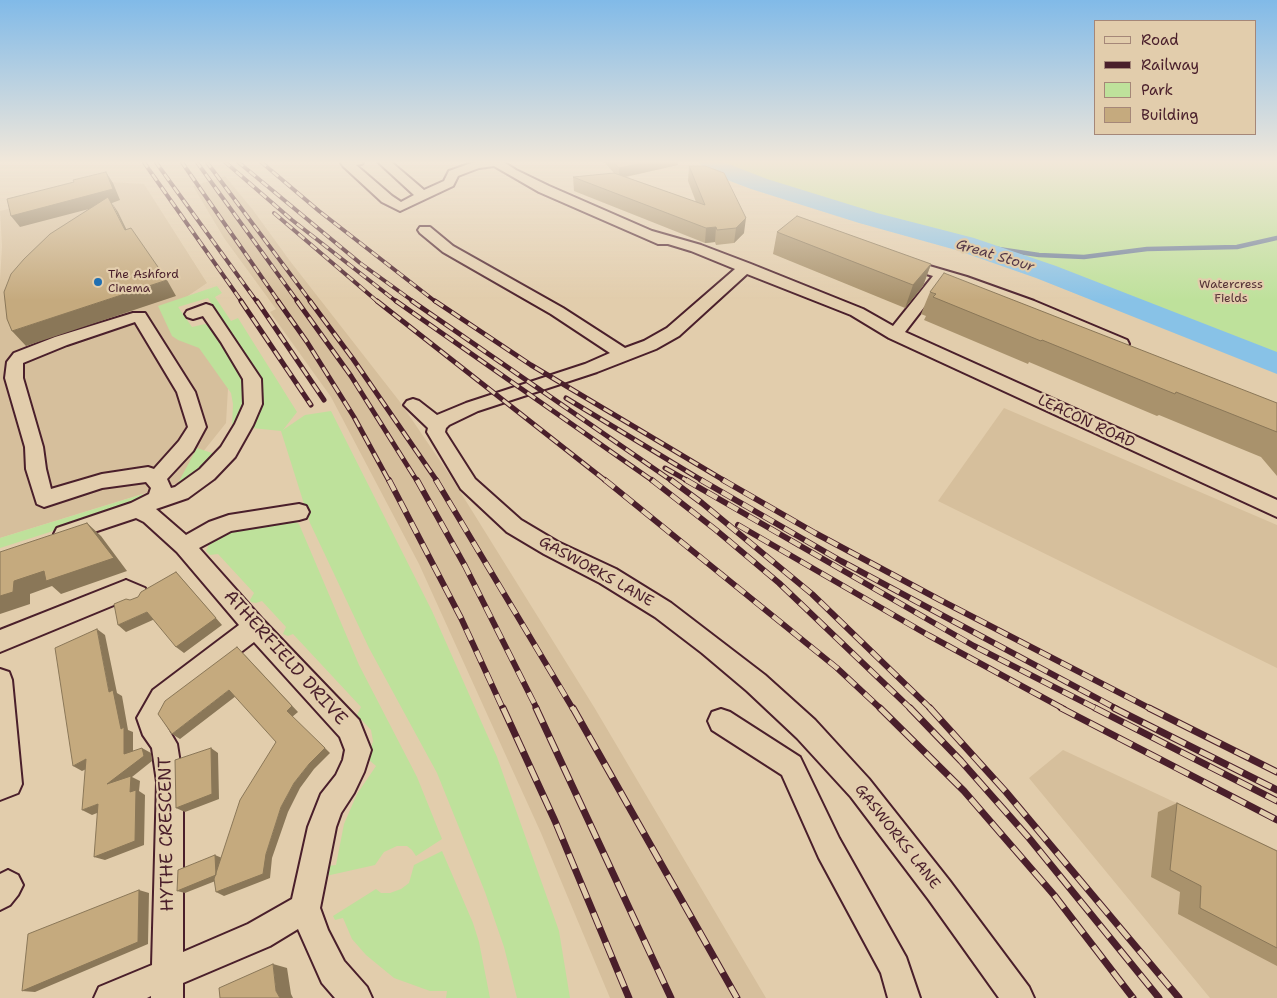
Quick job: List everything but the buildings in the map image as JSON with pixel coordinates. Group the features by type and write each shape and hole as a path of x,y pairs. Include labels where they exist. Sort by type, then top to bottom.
{"street":[{"name":"LEACON ROAD","path":"588,208 652,235 688,255 742,271 849,320 895,334 1277,509"},
{"path":"425,230 448,249 579,324 623,354"},
{"path":"888,258 962,280 1029,304 1138,351"},
{"path":"413,404 437,426 451,416 472,407 591,368 650,345 673,332 742,271"},
{"path":"895,334 942,275"},
{"path":"45,540 181,493 207,474 228,452 244,425 253,404 252,380 206,309 193,314"},
{"path":"147,504 162,488 157,478 148,474 102,481 44,499 36,469 34,447 14,378 16,362 20,357 61,341 139,316 186,392 197,427 182,452 157,478"},
{"name":"GASWORKS LANE","path":"437,426 436,432 440,440 468,484 514,526 552,548 608,576 663,610 710,644 806,729 866,796 939,890 1018,998"},
{"name":"ATHERFIELD DRIVE","path":"147,504 151,516 184,546 255,627 350,729 358,750 355,763 346,784 331,804 322,827 305,908"},
{"path":"184,546 216,528 230,523 299,512"},
{"path":"0,641 126,590 137,595"},
{"name":"HYTHE CRESCENT","path":"168,986 170,782 164,744 152,726 150,718 162,698 255,627"},
{"path":"0,680 10,784 0,787"},
{"path":"720,721 791,766 829,848 895,968 904,998"},
{"path":"110,998 168,986 259,936 305,908 316,938 333,972 356,998"}],"shaded area":[{"path":"13,208 159,208 207,283 176,304 228,388 226,423 178,483 0,538 0,280 2,246 0,211"},
{"path":"206,208 251,208 290,261 400,402 451,477 594,707 766,998 610,998 541,833 419,564 331,397 270,312 276,309 224,238"},
{"path":"1004,408 1277,525 1277,668 938,501"},
{"path":"1063,750 1277,850 1277,998 1210,998 1029,778"}],"green space":[{"name":"Watercress Fields","path":"846,208 1277,208 1277,358 1081,279 993,248 921,231"},
{"path":"217,286 222,293 215,297 231,321 238,318 297,412 283,430 305,415 331,411 432,611 497,757 559,931 570,998 517,998 504,947 485,892 437,773 369,648 310,523 281,431 252,428 263,400 261,382 208,298 178,307 192,327 205,324 212,326 246,384 249,396 223,454 179,490 178,483 197,448 215,454 226,439 232,427 233,404 231,393 199,348 172,336 158,306"},
{"path":"143,494 137,504 0,548 0,538"},
{"path":"292,520 299,524 359,665 417,777 442,839 416,856 407,846 397,846 384,852 375,865 326,876 327,866 336,865 344,824 357,794 376,766 368,759 373,741 371,730 357,715 361,707 293,634 288,636 283,634 286,627 262,601 251,602 250,600 254,593 218,554 210,555 206,551 210,542 228,531"},
{"path":"442,851 473,923 479,942 490,998 446,998 447,991 430,991 394,978 366,955 352,939 343,918 335,920 333,916 376,889 381,893 390,893 401,889 409,883 414,865"}],"waterway":[{"name":"Great Stour","path":"835,208 965,244 1046,272 1277,364"},
{"path":"965,244 1039,255 1084,257 1147,249 1237,247 1277,238"}],"railway":[{"path":"176,208 242,302"},
{"path":"189,208 257,302"},
{"path":"213,208 279,302"},
{"path":"230,208 298,302"},
{"path":"241,208 311,302"},
{"path":"278,208 397,302"},
{"path":"293,208 360,263 414,302"},
{"path":"315,208 436,302"},
{"path":"274,213 378,302"},
{"path":"241,301 311,405"},
{"path":"257,301 324,400"},
{"path":"278,301 307,342 354,417 389,481"},
{"path":"297,301 351,376 417,481"},
{"path":"310,301 353,359 437,481"},
{"path":"377,301 606,481"},
{"path":"396,301 653,481"},
{"path":"412,301 672,481"},
{"path":"435,301 531,365 725,481"},
{"path":"566,398 703,481"},
{"path":"665,468 688,481"},
{"path":"389,480 461,618 503,709"},
{"path":"417,480 465,566 537,709"},
{"path":"436,480 573,709"},
{"path":"605,480 837,668 881,709"},
{"path":"652,480 779,583 911,709"},
{"path":"671,480 702,503 812,594 930,708"},
{"path":"686,480 974,646 1097,709"},
{"path":"701,480 841,561 1117,709"},
{"path":"723,480 815,533 940,600 1151,709"},
{"path":"738,525 928,635 1064,709"},
{"path":"503,708 555,821 629,998"},
{"path":"536,708 671,998"},
{"path":"573,708 737,998"},
{"path":"880,708 964,791 1054,895 1133,998"},
{"path":"930,708 1006,792 1179,998"},
{"path":"1061,708 1277,820"},
{"path":"1095,708 1277,801"},
{"path":"1114,708 1277,790"},
{"path":"911,709 961,761 1029,838 1159,998"},
{"path":"1151,709 1277,772"}],"place":[{"name":"The Ashford Cinema","path":"98,282"}]}
